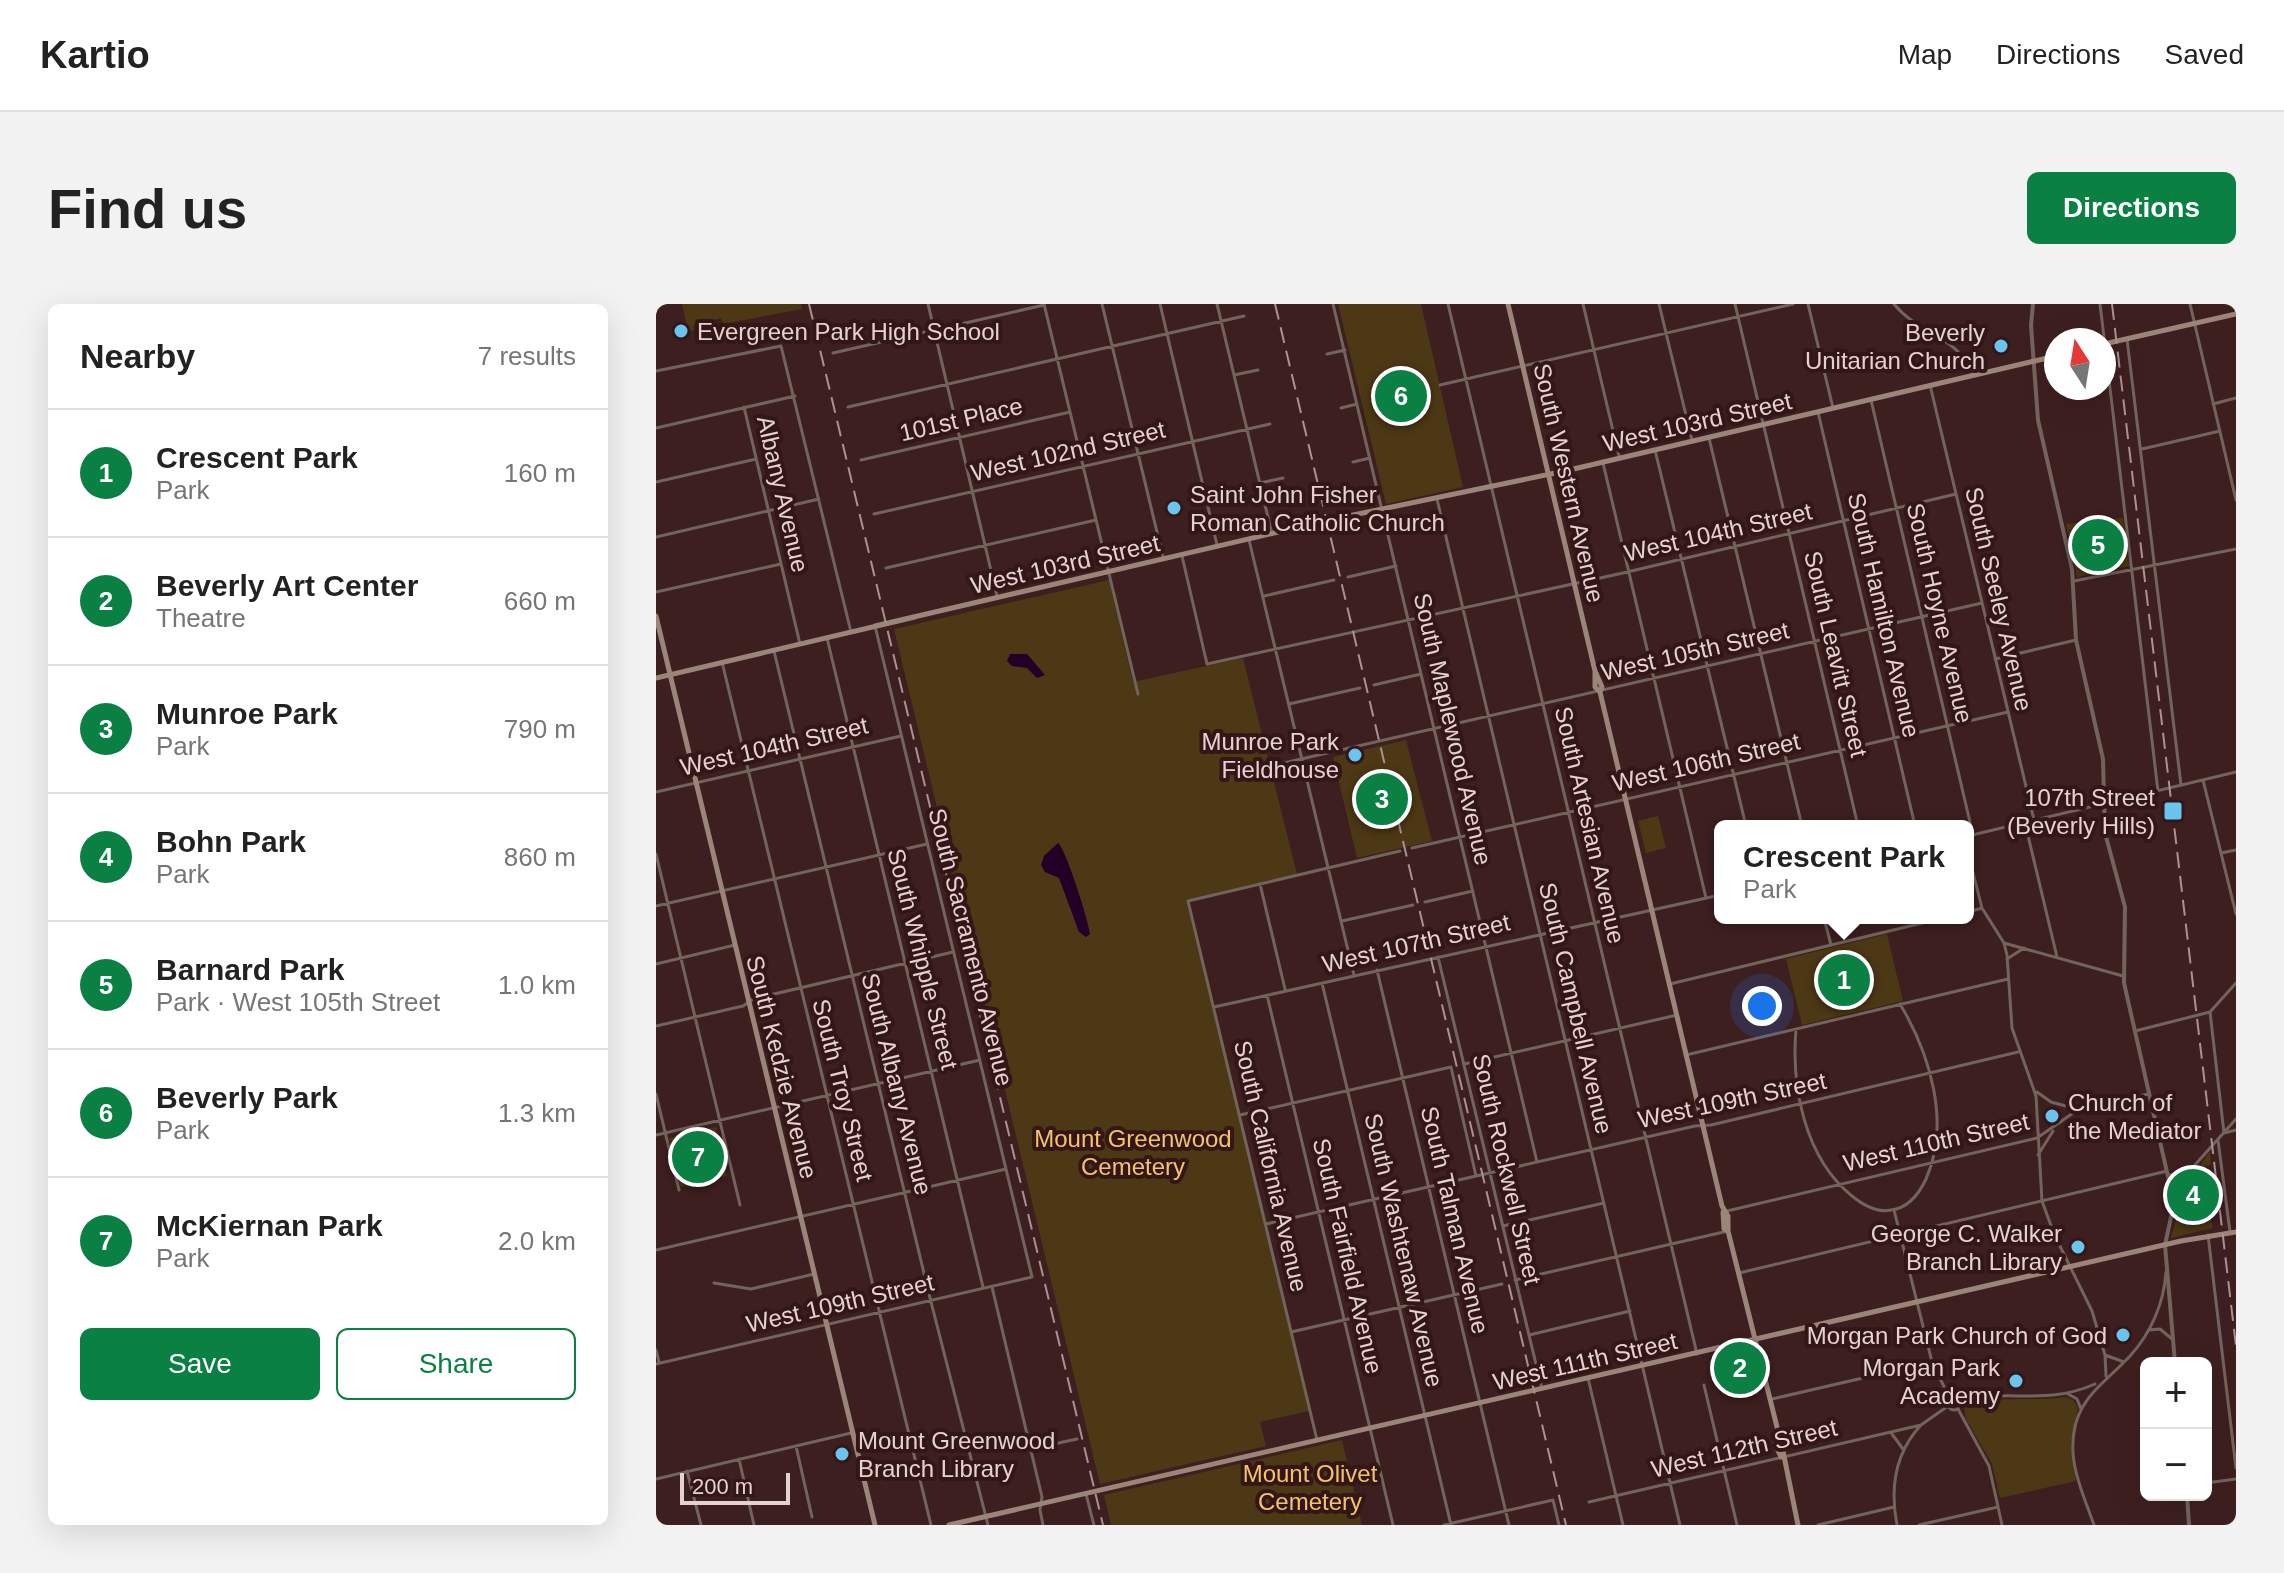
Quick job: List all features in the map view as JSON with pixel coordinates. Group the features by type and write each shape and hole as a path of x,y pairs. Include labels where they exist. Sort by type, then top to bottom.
{"main road":[{"name":"South Western Avenue","path":"1508,304 1595,671 1602,687 1600,692 1723,1212 1730,1227 1728,1231 1777,1439 1783,1451 1798,1525"},
{"path":"2116,341 2236,314"},
{"name":"West 103rd Street","path":"656,678 1315,525 1603,463 2044,359"},
{"name":"South Kedzie Avenue","path":"656,616 875,1525"},
{"name":"West 111th Street","path":"949,1525 2208,1235 2233,1232"}],"street":[{"path":"928,304 998,598"},
{"path":"1102,304 1164,560"},
{"path":"1160,304 1218,548"},
{"path":"1217,304 1272,535"},
{"name":"South Maplewood Avenue","path":"1333,304 1537,1162"},
{"name":"South Artesian Avenue","path":"1448,304 1697,1354"},
{"path":"1583,304 1619,459"},
{"path":"1659,304 1692,442"},
{"name":"South Leavitt Street","path":"1735,304 1857,820"},
{"path":"1440,385 1793,304"},
{"path":"1808,304 1833,408"},
{"path":"1894,304 1913,324 1956,347 1974,375"},
{"path":"2033,304 2031,330 2040,434 2074,581 2076,640 2101,747 2107,840 2125,907 2123,976 2174,1208"},
{"path":"2100,304 2102,328"},
{"path":"2190,304 2236,500"},
{"path":"833,353 1044,305 1138,694"},
{"path":"848,407 1244,316"},
{"path":"2127,339 2181,785"},
{"path":"656,371 781,346 851,632"},
{"path":"1327,354 1345,350"},
{"path":"1234,375 1258,370"},
{"name":"South Seeley Avenue","path":"1930,385 2034,820"},
{"path":"656,428 795,396"},
{"path":"2213,404 2236,398"},
{"name":"South Hoyne Avenue","path":"1871,400 1968,820"},
{"path":"2111,400 2158,791"},
{"path":"1341,408 1357,404"},
{"name":"Albany Avenue","path":"744,407 800,644"},
{"name":"101st Place","path":"861,460 1070,412"},
{"name":"South Hamilton Avenue","path":"1818,412 1914,820"},
{"name":"West 102nd Street","path":"874,514 1270,424"},
{"path":"2140,449 2220,431"},
{"path":"1709,438 1801,820"},
{"path":"1655,450 1745,820"},
{"path":"1353,462 1370,458"},
{"path":"656,482 756,459"},
{"path":"1603,463 1706,898"},
{"path":"1260,483 1283,478"},
{"name":"West 104th Street","path":"1182,556 1207,664 1628,572 1956,494"},
{"path":"656,537 819,499"},
{"name":"South Campbell Avenue","path":"1437,499 1680,1525"},
{"path":"886,568 1096,520"},
{"path":"1249,540 1354,975"},
{"path":"2074,581 2236,549"},
{"path":"656,592 781,564"},
{"path":"1348,577 1396,566"},
{"path":"1263,596 1334,580"},
{"name":"West 105th Street","path":"1275,765 1982,603"},
{"name":"South Sacramento Avenue","path":"875,626 1032,1277"},
{"name":"South Whipple Street","path":"827,638 984,1289"},
{"path":"1995,659 2076,640"},
{"name":"South Albany Avenue","path":"774,650 904,1192 988,1525"},
{"name":"South Troy Street","path":"722,662 931,1525"},
{"path":"1374,685 1421,674"},
{"path":"1288,704 1360,688"},
{"name":"West 106th Street","path":"1412,848 2008,712"},
{"name":"West 104th Street","path":"656,792 901,736"},
{"path":"1974,834 2236,772"},
{"path":"2203,780 2236,914"},
{"path":"2025,823 2057,957"},
{"path":"656,906 927,844"},
{"path":"2221,853 2236,850"},
{"path":"1285,991 1260,884 1400,851"},
{"path":"656,854 740,1205"},
{"path":"1974,877 1982,908 2004,943 2012,1028 2018,1052 2034,1089 2042,1201 2050,1227 2092,1311 2105,1355 2106,1376"},
{"name":"South California Avenue","path":"1260,884 1188,901 1317,1440"},
{"path":"1425,902 1473,891"},
{"name":"West 107th Street","path":"1214,1007 1714,896"},
{"path":"1341,922 1413,905"},
{"path":"1974,910 1982,908"},
{"path":"1826,924 1831,945"},
{"path":"1669,984 1918,924"},
{"path":"2004,943 2123,976"},
{"path":"656,964 735,945"},
{"path":"2007,959 2026,948"},
{"path":"656,1026 953,952"},
{"name":"South Rockwell Street","path":"1438,956 1542,1389"},
{"name":"South Talman Avenue","path":"1377,970 1509,1525"},
{"path":"1686,1055 2008,979"},
{"name":"South Washtenaw Avenue","path":"1322,983 1451,1524"},
{"path":"2135,1031 2210,1012 2236,983"},
{"name":"South Fairfield Avenue","path":"1267,995 1393,1525"},
{"path":"1796,1029 1795,1064 1801,1104 1813,1141 1839,1184 1866,1205 1894,1210 1915,1197 1932,1162 1936,1114 1930,1073 1919,1041 1900,1004"},
{"path":"2210,1012 2224,1133"},
{"path":"1464,1064 1677,1015"},
{"name":"West 109th Street","path":"1266,1224 2018,1052"},
{"path":"656,1135 980,1060"},
{"name":"South Rockwell Street","path":"1402,1078 1451,1067 1476,1176"},
{"path":"1240,1115 1402,1078"},
{"path":"2034,1089 2051,1102 2080,1109"},
{"path":"656,1094 679,1190"},
{"name":"West 110th Street","path":"1723,1212 2037,1138 2080,1109 2149,1094"},
{"path":"1738,1274 2168,1172 2179,1178 2188,1173 2236,1119"},
{"path":"2038,1156 2055,1128"},
{"path":"2224,1133 2236,1130"},
{"path":"2218,1139 2233,1232"},
{"path":"656,1250 1006,1169"},
{"path":"2174,1357 2165,1245 2174,1208 2188,1173"},
{"path":"1503,1226 1604,1203"},
{"path":"1894,1210 1932,1362 1950,1399 1948,1406 1958,1409 1985,1455 2002,1525"},
{"path":"1515,1280 1728,1231"},
{"path":"2208,1235 2236,1468"},
{"path":"2094,1525 2073,1455 2081,1409 2098,1383 2124,1362 2149,1330 2160,1303 2166,1268"},
{"path":"714,1283 751,1289 814,1274"},
{"name":"West 109th Street","path":"658,1364 1032,1277"},
{"path":"1291,1332 1502,1284"},
{"path":"992,1287 1031,1449 1043,1525"},
{"path":"1529,1335 1630,1311"},
{"path":"2149,1330 2164,1330 2172,1339"},
{"path":"656,1350 658,1364"},
{"path":"2105,1355 2124,1362"},
{"path":"1768,1400 1932,1362"},
{"path":"1588,1378 1623,1525"},
{"path":"1950,1399 1960,1402 1980,1398 2043,1398 2068,1394 2098,1383"},
{"path":"1704,1385 1737,1525"},
{"path":"2068,1394 2077,1399 2081,1409"},
{"path":"1958,1409 1960,1402"},
{"name":"West 112th Street","path":"1589,1502 1921,1425 1948,1406"},
{"path":"1897,1525 1894,1507 1896,1469 1903,1449 1921,1425"},
{"path":"656,1479 852,1433"},
{"path":"1888,1433 1899,1439 1903,1449"},
{"path":"1031,1449 1077,1439"},
{"path":"796,1446 812,1517"},
{"path":"739,1459 754,1525"},
{"path":"687,1471 701,1525"},
{"path":"2212,1482 2236,1479"},
{"path":"1086,1493 1094,1525"},
{"path":"1444,1525 1553,1500 1559,1525"},
{"path":"2187,1501 2189,1525"},
{"path":"1818,1525 1894,1507"},
{"path":"1919,1525 1998,1507"}],"green space":[{"path":"682,304 801,304 802,309 723,324 721,318 693,325 694,330 688,332"},
{"path":"1338,304 1421,304 1463,487 1386,504"},
{"path":"2123,518 2129,566 2077,577 2066,524"},
{"name":"Mount Greenwood Cemetery","path":"1109,580 1133,682 1243,658 1297,874 1187,900 1309,1411 1260,1422 1266,1446 1100,1484 894,629"},
{"path":"1406,740 1432,841 1357,858 1333,757"},
{"path":"1658,816 1666,848 1646,853 1638,821"},
{"path":"1887,934 1903,1001 1802,1025 1786,959"},
{"path":"716,1127 727,1176 680,1187 669,1138"},
{"path":"2210,1151 2211,1165 2205,1166 2203,1184 2213,1228 2171,1238 2184,1189"},
{"path":"2065,1397 2073,1400 2078,1408 2071,1445 2076,1481 2000,1498 1992,1464 1966,1419 1964,1408 1982,1401"},
{"name":"Mount Olivet Cemetery","path":"1342,1440 1362,1525 1111,1525 1104,1495"}],"shaded area":[{"path":"1010,654 1027,654 1045,675 1037,678 1027,668 1012,666 1007,661"},
{"path":"1058,843 1082,902 1090,934 1086,937 1079,932 1059,878 1045,872 1041,865 1044,856"}],"railway":[{"path":"809,304 1103,1525"},
{"path":"1275,304 1566,1525"},
{"path":"2112,304 2236,1346"}],"place":[{"name":"Evergreen Park High School","path":"681,331"},
{"name":"Beverly Unitarian Church","path":"2001,346"},
{"name":"Beverly Park","path":"1401,396"},
{"name":"Saint John Fisher Roman Catholic Church","path":"1174,508"},
{"name":"Barnard Park","path":"2098,545"},
{"name":"Munroe Park Fieldhouse","path":"1355,755"},
{"name":"Munroe Park","path":"1382,799"},
{"name":"107th Street (Beverly Hills)","path":"2173,811"},
{"name":"Crescent Park","path":"1844,980"},
{"name":"Church of the Mediator","path":"2052,1116"},
{"name":"McKiernan Park","path":"698,1157"},
{"name":"Bohn Park","path":"2193,1195"},
{"name":"George C. Walker Branch Library","path":"2078,1247"},
{"name":"Morgan Park Church of God","path":"2123,1335"},
{"name":"Beverly Art Center","path":"1740,1368"},
{"name":"Morgan Park Academy","path":"2016,1381"},
{"name":"Mount Greenwood Branch Library","path":"842,1454"}]}
